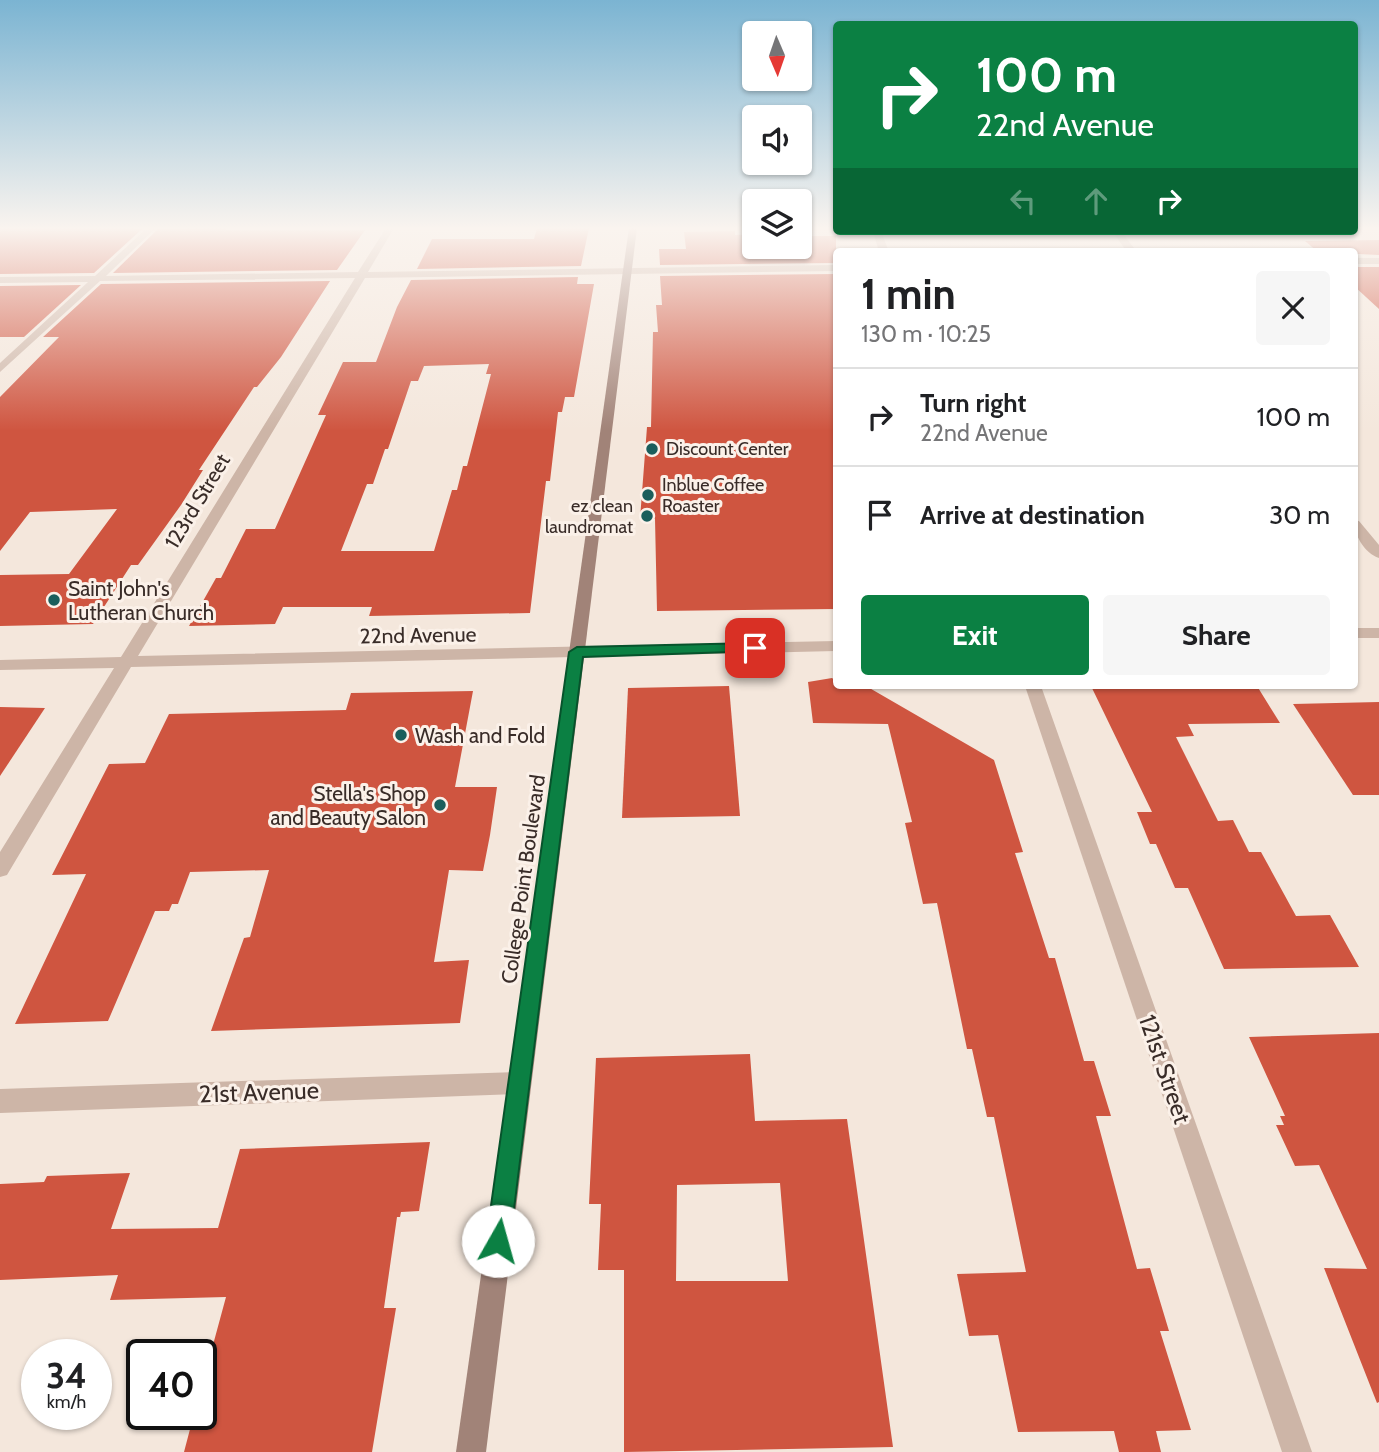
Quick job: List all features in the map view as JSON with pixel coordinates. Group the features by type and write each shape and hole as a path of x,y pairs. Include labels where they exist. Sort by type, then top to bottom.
{"street":[{"path":"0,369 79,296"},
{"name":"123rd Street","path":"0,869 349,296"},
{"name":"College Point Boulevard","path":"471,1452 624,296"},
{"path":"1358,529 1379,554"},
{"path":"1358,633 1379,632"},
{"name":"22nd Avenue","path":"0,665 833,646"},
{"name":"121st Street","path":"1034,689 1297,1452"},
{"name":"21st Avenue","path":"0,1101 519,1083"}],"building":[{"path":"0,296 69,296 24,337 0,337"},
{"path":"88,296 320,296 281,357 257,387 254,387 199,470 203,470 181,505 138,565 131,565 93,624 0,626 0,575 69,574 117,509 30,512 0,551 0,397 59,337 43,337"},
{"path":"403,296 592,296 574,397 565,397 562,412 558,412 550,481 546,481 530,613 369,616 372,607 283,607 275,624 189,626 216,578 221,578 246,529 275,529 326,415 318,415 343,362 376,362","holes":["489,364 486,374 491,374 467,466 463,466 457,490 452,490 434,551 341,551 367,484 373,484 385,449 388,449 411,381 418,381 424,366"]},
{"path":"661,296 833,296 833,609 657,611 655,519 640,519 647,427 651,427 653,332 658,332 656,305 662,305"},
{"path":"1365,296 1379,296 1379,309"},
{"path":"832,678 833,689 871,689 994,760 1023,852 1015,853 1049,958 1055,958 1084,1061 1094,1061 1111,1116 1096,1116 1137,1269 1150,1268 1169,1331 1160,1331 1191,1430 1156,1431 1161,1452 1119,1452 1114,1431 1018,1432 998,1335 969,1336 957,1274 1026,1272 994,1117 987,1117 972,1049 967,1049 937,903 923,904 905,823 912,822 888,724 813,723 808,682"},
{"path":"729,686 740,816 622,818 628,688"},
{"path":"1092,689 1259,689 1280,723 1188,724 1194,736 1176,737 1218,821 1233,820 1249,852 1261,852 1296,916 1330,915 1359,967 1224,969 1188,888 1175,888 1156,844 1150,844 1137,812 1152,812"},
{"path":"473,691 455,787 497,787 483,871 449,870 434,962 469,960 460,1023 211,1031 244,938 250,937 269,870 190,872 178,904 172,904 169,911 155,911 108,1021 15,1024 86,874 52,875 109,764 145,763 169,714 346,710 351,693"},
{"path":"1379,702 1379,795 1353,795 1293,704"},
{"path":"0,707 45,708 0,776"},
{"path":"1379,1033 1377,1403 1324,1268 1367,1269 1319,1165 1295,1166 1276,1125 1284,1125 1280,1116 1285,1116 1249,1037"},
{"path":"750,1054 755,1121 847,1119 893,1447 624,1452 624,1270 598,1270 601,1204 589,1204 596,1058","holes":["780,1183 788,1281 676,1281 677,1185"]},
{"path":"430,1142 419,1211 401,1212 400,1217 397,1217 384,1308 396,1308 372,1452 184,1452 190,1430 217,1430 217,1339 215,1339 226,1297 110,1300 118,1275 0,1280 0,1184 44,1182 47,1176 130,1173 111,1229 218,1228 240,1149"}],"place":[{"name":"Discount Center","path":"652,449"},
{"name":"Inblue Coffee Roaster","path":"648,495"},
{"name":"ez clean laundromat","path":"647,516"},
{"name":"Saint John's Lutheran Church","path":"54,600"},
{"name":"Wash and Fold","path":"401,735"},
{"name":"Stella's Shop and Beauty Salon","path":"440,805"}],"route":[{"path":"498,1241 577,652 755,648"}]}
